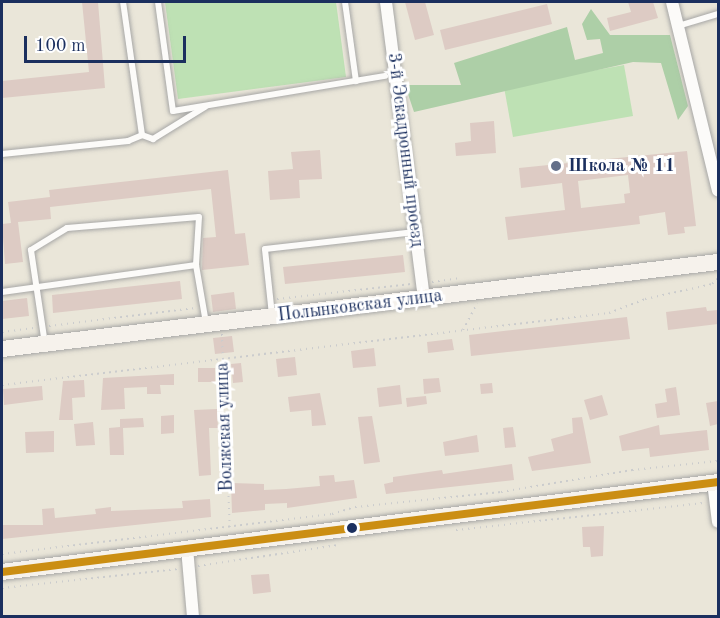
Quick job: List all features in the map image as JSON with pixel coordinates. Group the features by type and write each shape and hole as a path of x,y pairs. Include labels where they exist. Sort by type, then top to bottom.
{"main road":[{"name":"Полынковская улица","path":"2,349 718,262"},
{"path":"2,572 716,482"}],"street":[{"name":"3-й Эскадронный проезд","path":"386,2 424,298"},
{"path":"672,2 718,188"},
{"path":"716,482 718,522"},
{"path":"187,548 193,616"}],"lane":[{"path":"123,2 142,135"},
{"path":"158,2 173,111 385,76"},
{"path":"345,2 356,81"},
{"path":"678,26 718,14"},
{"path":"2,154 128,141 142,135 153,139 209,105"},
{"path":"45,344 31,250 67,228 199,217 196,265 214,323"},
{"path":"272,316 265,249 416,232"},
{"path":"2,292 196,265"}],"path":[{"path":"2,386 609,313 645,298 712,284 718,278"},
{"name":"Волжская улица","path":"214,323 223,360 231,531"},
{"path":"2,554 501,492 632,470 718,461"},
{"path":"451,530 716,502"},
{"path":"2,588 189,567 347,543"}],"green space":[{"path":"165,2 336,2 346,77 178,99"},
{"path":"591,9 610,35 670,35 688,106 678,120 661,63 633,62 414,112 405,85 461,85 454,63 567,27 575,60 603,53 600,39 587,40 582,24"},
{"path":"624,65 633,116 513,137 504,87"}],"building":[{"path":"82,2 98,2 105,88 2,98 2,81 89,72"},
{"path":"405,2 425,2 434,35 415,40"},
{"path":"628,2 653,2 658,18 610,31 607,18 631,12"},
{"path":"547,4 552,24 445,50 440,30"},
{"path":"494,121 496,153 456,156 455,143 471,141 470,123"},
{"path":"320,150 322,179 299,180 300,198 270,200 268,171 293,169 291,152"},
{"path":"687,151 696,226 684,227 685,233 668,235 665,212 639,216 640,224 508,240 505,217 565,210 562,183 521,188 519,168","holes":["628,175 630,193 624,194 625,203 581,208 578,181"]},
{"path":"228,170 235,234 245,233 249,265 202,270 203,238 216,237 211,189 50,207 51,219 18,222 23,262 5,264 2,224 11,223 8,202 50,197 49,190"},
{"path":"403,255 405,272 285,284 283,267"},
{"path":"180,281 182,299 53,313 52,295"},
{"path":"234,292 236,309 213,312 211,295"},
{"path":"27,298 29,316 2,319 2,301"},
{"path":"706,307 707,311 718,310 718,324 668,330 666,312"},
{"path":"627,317 630,339 471,356 469,335"},
{"path":"232,336 234,352 215,354 213,338"},
{"path":"452,339 454,350 428,353 427,342"},
{"path":"374,348 376,366 353,368 351,351"},
{"path":"295,357 297,375 278,377 276,359"},
{"path":"241,363 243,382 233,383 231,364"},
{"path":"198,368 215,368 215,382 198,382"},
{"path":"174,374 174,385 160,385 161,394 147,394 147,387 124,388 125,409 101,410 103,378"},
{"path":"439,378 441,392 424,394 423,379"},
{"path":"84,380 85,397 72,398 73,420 59,420 63,381"},
{"path":"492,383 493,393 481,394 480,384"},
{"path":"400,385 402,404 379,407 377,388"},
{"path":"42,386 43,400 4,405 3,389"},
{"path":"676,387 680,415 657,418 655,404 667,402 665,389"},
{"path":"320,393 326,425 312,426 311,410 290,412 288,397"},
{"path":"602,395 608,415 590,420 584,400"},
{"path":"426,396 427,404 407,407 406,398"},
{"path":"718,401 718,424 710,426 706,403"},
{"path":"217,409 218,428 209,428 211,475 199,476 194,410"},
{"path":"174,415 174,433 161,434 161,416"},
{"path":"372,416 380,462 364,464 358,417"},
{"path":"582,417 591,463 532,471 528,457 554,451 551,439 573,433 572,418"},
{"path":"143,418 144,427 123,428 124,455 110,455 109,428 120,427 120,419"},
{"path":"93,422 95,445 76,446 74,424"},
{"path":"659,425 660,435 707,430 709,450 650,457 649,448 622,451 619,436"},
{"path":"513,427 516,447 505,448 503,428"},
{"path":"54,431 54,452 26,453 25,432"},
{"path":"477,435 479,452 445,456 443,442"},
{"path":"512,464 514,480 386,494 384,484 393,482 393,477 442,470 443,474"},
{"path":"334,475 335,482 354,480 357,498 287,508 287,503 265,504 265,510 232,513 231,483 264,484 264,490 286,489 320,486 319,476"},
{"path":"210,499 211,517 2,539 2,525 43,525 42,509 54,508 55,518 96,514 95,509 111,507 111,511 183,508 182,501"},
{"path":"604,526 603,556 591,557 590,547 583,547 582,527"},
{"path":"269,574 271,592 253,594 251,575"}],"transit line":[{"path":"2,572 718,482"}],"place":[{"name":"Школа № 11","path":"556,166"}]}
